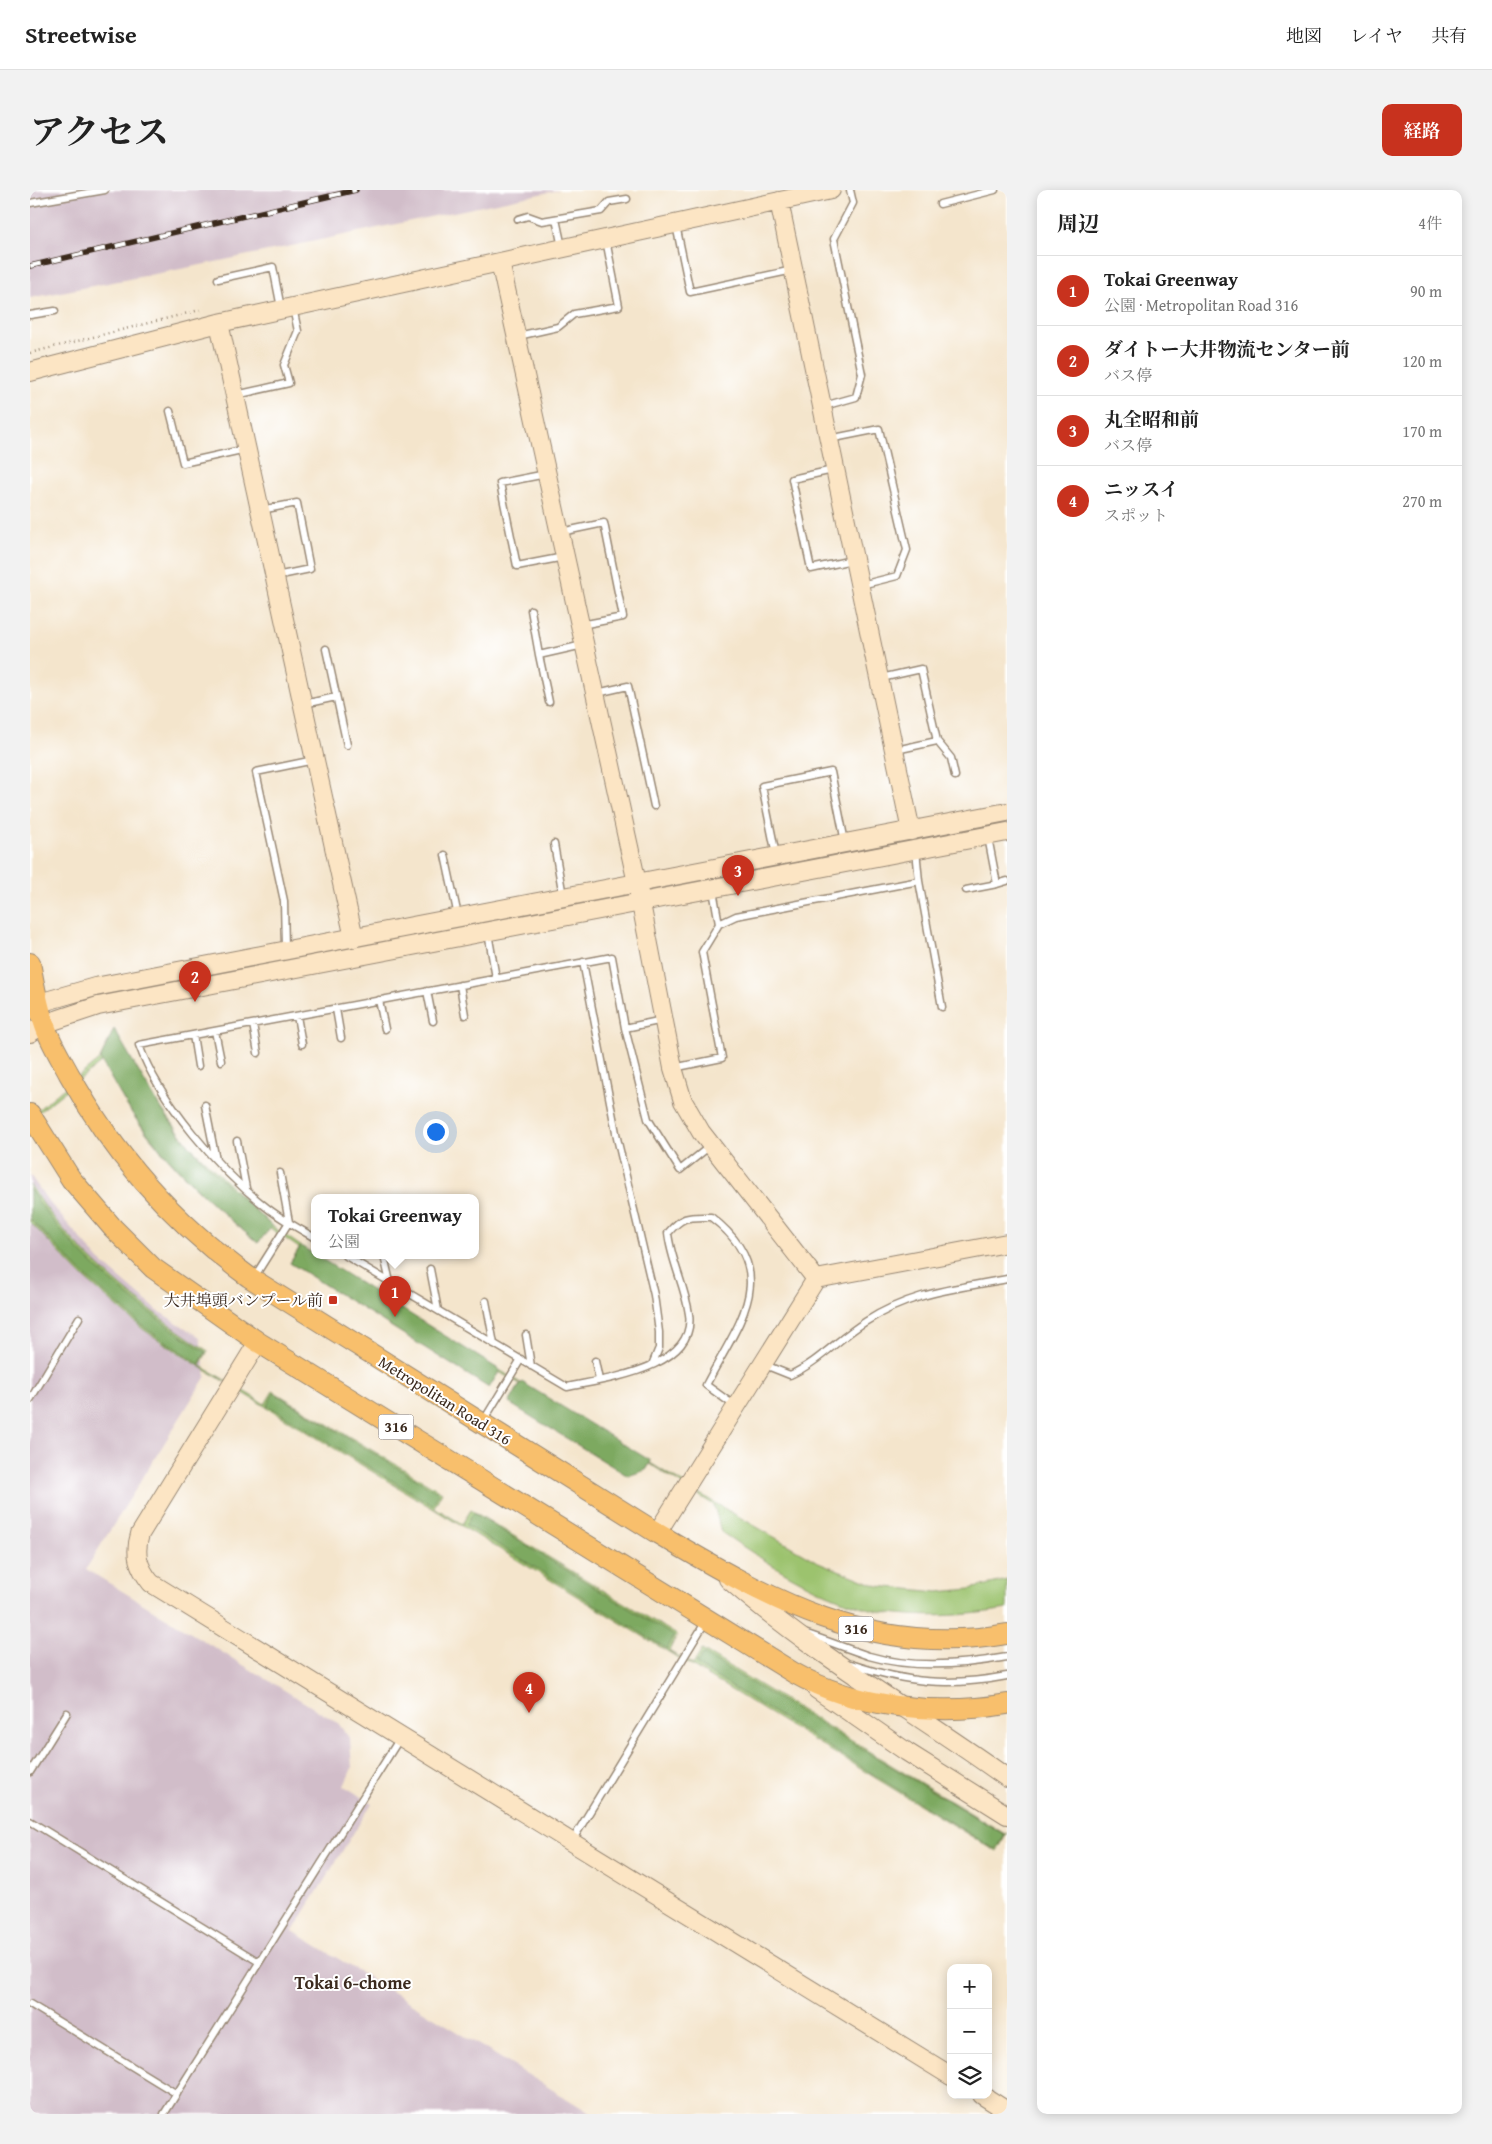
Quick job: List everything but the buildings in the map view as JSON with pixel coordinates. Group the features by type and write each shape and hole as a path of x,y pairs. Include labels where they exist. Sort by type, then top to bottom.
{"main road":[{"name":"Metropolitan Road 316","path":"30,963 37,1029 120,1155 152,1194 189,1229 216,1253 253,1280 716,1569 775,1598 853,1628 926,1640 977,1639 1007,1634"},
{"name":"316","path":"30,1114 71,1179 113,1228 153,1268 258,1342 794,1674 832,1692 902,1705 974,1708 1007,1704"}],"street":[{"path":"30,372 219,323 831,190"},
{"path":"779,201 911,831"},
{"path":"500,262 637,883 673,1068 684,1101 710,1145 816,1279"},
{"path":"219,323 354,938"},
{"path":"34,1006 95,987 1007,812"},
{"path":"37,1029 98,1006 1007,832"},
{"path":"657,1533 816,1279 1007,1243"},
{"path":"258,1342 140,1534 136,1548 137,1560 142,1572 151,1582 947,2074"},
{"path":"716,1569 765,1612 824,1656 902,1705 1007,1778"},
{"path":"794,1674 907,1752 1007,1815"},
{"path":"988,2099 1007,2111"}],"lane":[{"path":"30,203 105,190"},
{"path":"822,406 856,397 862,374 834,239 853,203 850,190"},
{"path":"940,204 995,190"},
{"path":"518,218 528,216 542,221 556,219 601,211 609,202 627,199"},
{"path":"556,219 562,248"},
{"path":"676,224 690,292 793,270"},
{"path":"517,336 558,327 574,314 619,306 605,239"},
{"path":"218,279 273,267 287,308 298,331 284,365 289,383 235,395"},
{"path":"30,315 55,311"},
{"path":"170,411 183,463 247,449"},
{"path":"828,440 879,429 907,550 897,576 860,585"},
{"path":"834,470 792,479 812,569 854,560"},
{"path":"547,474 500,483 517,566 565,557"},
{"path":"260,510 297,503 310,569 275,576"},
{"path":"560,532 604,523 623,617 580,625"},
{"path":"530,610 549,702"},
{"path":"539,655 584,645"},
{"path":"326,650 347,745"},
{"path":"880,679 921,669 937,741 951,758 955,776"},
{"path":"595,693 628,686 654,806"},
{"path":"303,704 336,697"},
{"path":"895,750 937,741"},
{"path":"285,952 284,901 256,772 315,760"},
{"path":"776,856 762,786 831,772 845,843"},
{"path":"988,836 997,884"},
{"path":"554,844 564,897"},
{"path":"916,849 919,881 942,1007"},
{"path":"445,855 458,918"},
{"path":"673,1068 722,1058 702,952 719,924 736,916 919,881"},
{"path":"966,890 1007,881"},
{"path":"713,888 719,924"},
{"path":"488,932 496,978"},
{"path":"311,1236 265,1206 216,1160 168,1099 144,1059 139,1045 612,956 625,1028 648,1119 680,1170 710,1145"},
{"path":"583,962 617,1138 654,1295 660,1332 659,1348 652,1365"},
{"path":"460,985 465,1015"},
{"path":"428,991 433,1021"},
{"path":"379,1000 385,1029"},
{"path":"336,1009 341,1038"},
{"path":"297,1016 302,1044"},
{"path":"625,1028 663,1020"},
{"path":"253,1024 258,1054"},
{"path":"215,1031 221,1062"},
{"path":"193,1035 198,1066"},
{"path":"205,1105 216,1160"},
{"path":"237,1141 246,1189"},
{"path":"253,1280 289,1222 280,1173"},
{"path":"351,1259 567,1387 652,1365 674,1353 684,1342 688,1332 689,1317 670,1252 668,1233 678,1221 689,1217 711,1217 738,1242 749,1263 751,1284 746,1311 706,1386 737,1408"},
{"path":"385,1259 390,1282"},
{"path":"430,1269 438,1310"},
{"path":"764,1364 790,1375 805,1368 864,1322 904,1300 1007,1279"},
{"path":"486,1301 494,1344"},
{"path":"30,1400 79,1318"},
{"path":"526,1335 532,1366"},
{"path":"482,1424 521,1359"},
{"path":"596,1361 599,1380"},
{"path":"572,1842 707,1619"},
{"path":"785,1626 871,1656 896,1661 936,1664 980,1662 1007,1657"},
{"path":"824,1656 910,1681 935,1683 982,1681 1007,1676"},
{"path":"30,1772 67,1713"},
{"path":"164,2114 401,1737"},
{"path":"30,1822 259,1962"},
{"path":"30,2004 177,2094"}],"path":[{"path":"30,352 183,313"}],"shaded area":[{"path":"30,190 559,190 191,267 30,298"},
{"path":"30,1175 48,1201 99,1260 158,1311 200,1337 206,1376 86,1569 338,1723 350,1739 352,1768 344,1786 372,1803 293,1931 592,2114 30,2114"}],"green space":[{"path":"114,1029 155,1100 190,1146 272,1226 311,1253 311,1259 320,1259 715,1503 816,1561 878,1586 938,1592 970,1589 1007,1580 1007,1609 942,1616 878,1611 836,1598 776,1568 721,1532 714,1505 650,1464 646,1470 509,1403 520,1384 499,1372 489,1388 290,1263 299,1248 270,1228 258,1243 225,1215 177,1169 148,1136 122,1098 102,1062 30,1119 30,1116 100,1059"},
{"path":"114,1029 156,1101 183,1138 219,1177 272,1226 258,1243 193,1185 149,1136 131,1111 100,1059"},
{"path":"30,1185 67,1234 110,1277 158,1316 208,1351 200,1365 265,1404 273,1391 442,1492 434,1507 462,1524 471,1510 677,1635 669,1651 693,1665 702,1650 1005,1834 1007,1833 997,1852 199,1366 144,1330 84,1278 30,1222"},
{"path":"30,1189 47,1214 87,1259 109,1280 156,1318 206,1352 199,1364 145,1328 85,1276 30,1219"},
{"path":"301,1246 311,1252 311,1259 322,1259 500,1370 489,1388 290,1263"},
{"path":"522,1382 651,1461 646,1470 628,1476 509,1403"},
{"path":"274,1393 439,1493 432,1505 267,1405"},
{"path":"473,1513 674,1636 667,1649 466,1525"},
{"path":"703,1654 1005,1835 996,1850 696,1665"}],"railway":[{"path":"30,266 356,190"}],"place":[{"name":"丸全昭和前","path":"738,896"},
{"name":"ダイトー大井物流センター前","path":"195,1002"},
{"name":"大井埠頭バンプール前","path":"333,1300"},
{"name":"Tokai Greenway","path":"395,1317"},
{"name":"ニッスイ","path":"529,1713"}],"district":[{"name":"Tokai 6-chome","path":"353,1983"}]}
